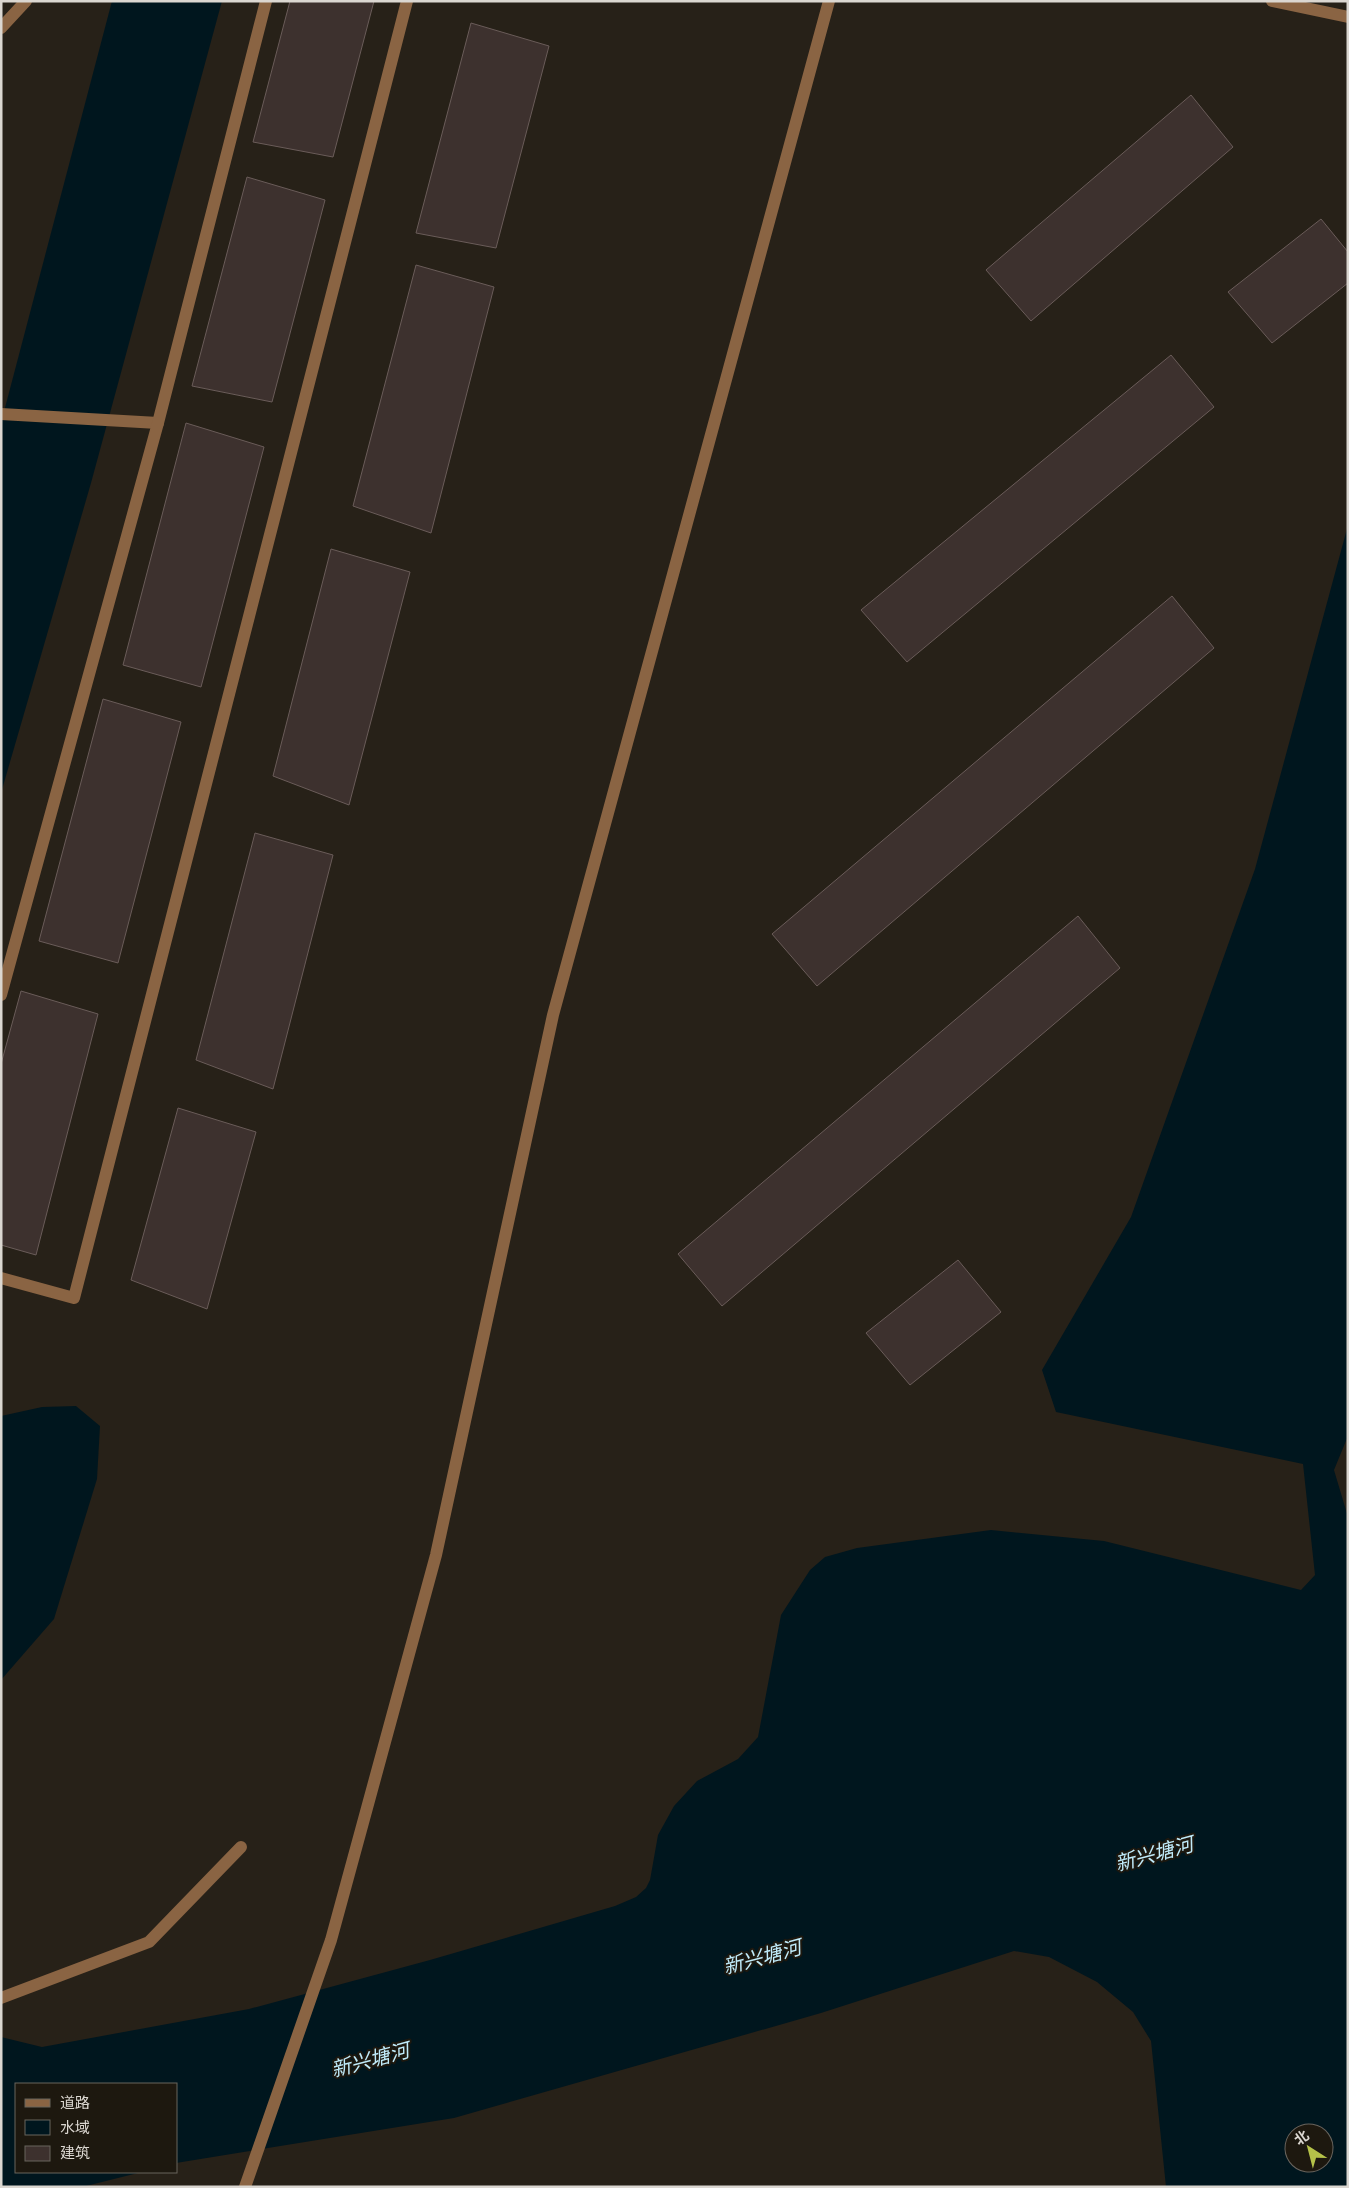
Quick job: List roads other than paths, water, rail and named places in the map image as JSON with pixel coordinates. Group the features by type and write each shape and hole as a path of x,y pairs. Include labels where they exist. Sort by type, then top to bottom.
{"street":[{"path":"1,28 26,1"},
{"path":"1,995 158,423 266,1"},
{"path":"1,1278 74,1298 406,1"},
{"path":"244,2187 331,1940 436,1555 552,1015 829,1"},
{"path":"1272,1 1348,17"},
{"path":"1,414 158,423"},
{"path":"1,1998 149,1942 241,1847"}],"water":[{"path":"112,1 222,1 91,483 1,793 1,423"},
{"name":"新兴塘河","path":"1348,525 1348,1436 1334,1470 1348,1517 1348,2187 1166,2187 1151,2041 1133,2012 1097,1982 1049,1957 1014,1951 821,2013 454,2118 178,2163 178,2083 15,2083 15,2173 138,2173 82,2187 1,2187 1,2037 42,2047 249,2009 430,1960 615,1906 636,1897 646,1888 650,1880 658,1835 674,1806 697,1781 738,1759 758,1737 781,1615 810,1570 825,1557 857,1548 991,1530 1104,1541 1301,1590 1315,1575 1303,1464 1056,1412 1042,1370 1131,1217 1255,869"},
{"path":"76,1406 100,1426 97,1479 54,1619 1,1680 1,1416 42,1407"}]}
